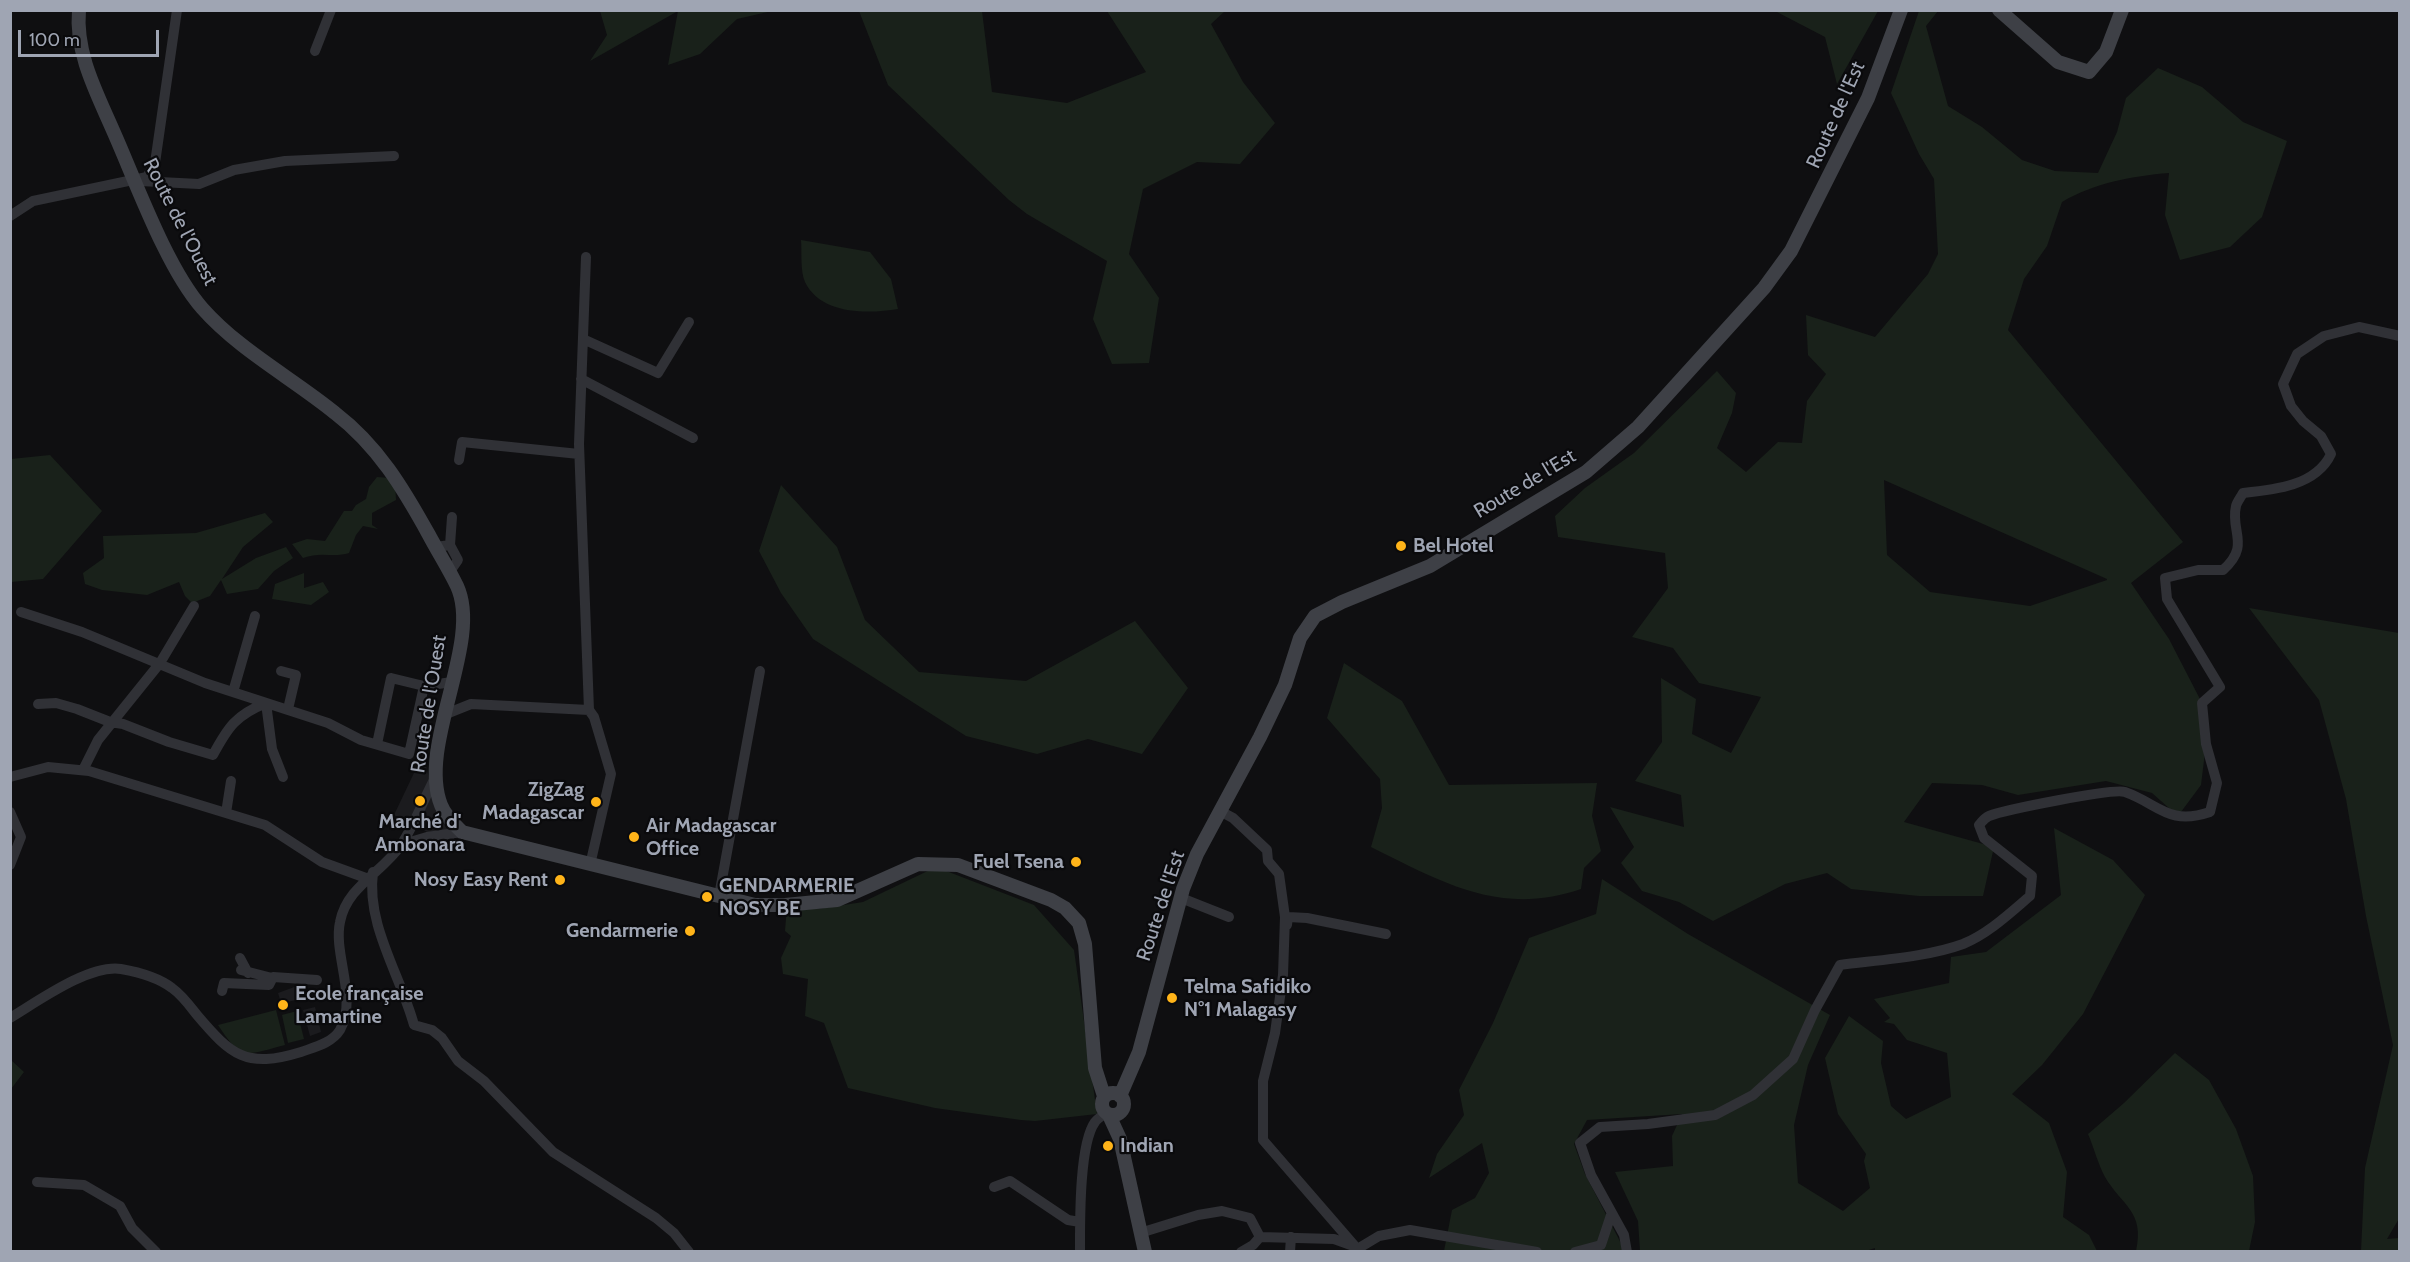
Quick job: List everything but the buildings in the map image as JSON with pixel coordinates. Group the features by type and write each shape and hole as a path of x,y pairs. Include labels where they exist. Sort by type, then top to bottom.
{"main road":[{"name":"Route de l'Ouest","path":"79,10 82,56 135,180 180,274 202,308 241,343 337,414 378,452 443,546 449,573 457,586 463,612 436,776 442,808 462,832"},
{"name":"Route de l'Est","path":"1113,1107 1139,1052 1180,898 1197,854 1270,717 1285,685 1300,638 1315,616 1342,602 1430,566 1586,472 1638,427 1764,288 1791,251 1818,202 1868,98 1901,10"},
{"path":"1999,10 2058,62 2089,72 2106,52 2122,10"},
{"path":"462,832 755,905 785,905 837,900 859,892 882,878 908,867 918,864 938,864 958,865 1051,900 1065,908 1079,923 1085,944 1098,1078 1113,1107 1145,1251"}],"street":[{"path":"10,216 33,201 147,177 155,163 177,10"},
{"path":"315,51 331,10"},
{"path":"135,180 199,184 234,170 285,161 394,156"},
{"path":"586,257 579,454 589,710 594,717 611,774 590,865"},
{"path":"583,339 658,373 689,322"},
{"path":"1627,1251 1624,1236 1591,1175 1580,1143 1600,1126 1648,1124 1715,1115 1743,1100 1793,1059 1815,1010 1840,965 1900,957 1963,944 1993,927 2030,896 2032,876 1984,838 1979,825 1986,817 2022,806 2123,791 2166,814 2196,817 2210,812 2217,783 2206,744 2202,703 2220,687 2167,599 2165,578 2198,570 2223,570 2233,561 2239,543 2236,506 2243,493 2283,489 2325,467 2331,454 2321,436 2303,422 2291,406 2283,384 2297,354 2324,336 2359,327 2400,336"},
{"path":"581,379 693,438"},
{"path":"459,460 462,442 579,454"},
{"path":"443,546 452,517"},
{"path":"83,770 110,722 142,689 194,606"},
{"path":"21,612 82,632 233,692 288,709 409,754 424,686"},
{"path":"233,692 255,616"},
{"path":"281,671 296,675 288,709"},
{"path":"719,896 760,671"},
{"path":"377,744 391,678 424,686 452,682"},
{"path":"38,704 56,703 213,755 222,736 244,711 266,703"},
{"path":"266,703 272,749 283,777"},
{"path":"446,714 456,708 479,704 589,710"},
{"path":"10,777 48,767 83,770 265,825 322,861 370,875"},
{"path":"10,1018 75,981 101,971 119,969 156,979 173,988 225,1047 240,1057 261,1058 295,1054 321,1046 340,1029 345,1013 339,923 348,899 400,845 436,776"},
{"path":"226,813 231,781"},
{"path":"1220,811 1233,818 1267,850 1268,861 1279,874 1286,934"},
{"path":"10,812 21,837 10,865"},
{"path":"400,845 427,837 462,832"},
{"path":"370,875 370,893 378,923 393,971 406,994 414,1024 432,1030 442,1038 458,1061 484,1081 553,1152 656,1218 674,1233 688,1251"},
{"path":"1180,898 1229,917"},
{"path":"1359,1250 1263,1140 1263,1081 1275,1033 1288,917 1307,918 1386,934"},
{"path":"240,958 244,971 272,978 317,980"},
{"path":"222,991 224,983 269,986 272,978"},
{"name":"Route de l'Est","path":"1080,1251 1080,1222 1087,1146 1094,1123 1113,1107"},
{"path":"994,1187 1010,1181 1068,1220 1080,1222"},
{"path":"37,1182 84,1185 120,1206 143,1246 156,1251"},
{"path":"1140,1233 1198,1215 1222,1211 1250,1218 1260,1238"},
{"path":"1575,1251 1601,1245 1611,1215"},
{"path":"1359,1250 1379,1236 1410,1230 1537,1251"},
{"path":"1241,1251 1253,1245 1260,1238 1292,1237 1334,1239 1359,1250"},
{"path":"1290,1251 1292,1237"}],"shaded area":[{"path":"600,10 772,11 737,19 700,54 668,65 678,11 590,61 607,35"},
{"path":"859,11 982,11 992,92 1067,103 1146,72 1107,11 1225,11 1211,24 1243,82 1275,123 1240,164 1197,162 1143,189 1129,254 1159,298 1149,363 1112,364 1093,319 1107,261 1027,214 1009,200 888,85"},
{"path":"1775,11 1878,11 1837,84 1825,37"},
{"path":"1919,11 1938,11 1926,26 1948,106 1982,127 2022,160 2055,171 2098,173 2117,132 2126,98 2158,68 2202,87 2243,122 2287,141 2262,217 2230,247 2180,260 2165,215 2169,173 2114,181 2074,195 2062,202 2047,246 2024,279 2008,330 2183,542 2131,583 2169,639 2202,703 2206,744 2201,785 2178,816 2152,793 2106,781 2018,795 1982,785 1932,783 1904,822 1994,847 1983,896 1919,896 1851,889 1827,873 1785,884 1713,921 1679,902 1642,891 1621,863 1634,847 1610,807 1684,827 1681,795 1635,781 1662,742 1661,678 1696,699 1692,734 1731,753 1761,697 1699,683 1673,648 1632,637 1668,588 1665,553 1558,537 1555,516 1585,488 1634,453 1717,371 1736,393 1732,413 1717,448 1746,472 1778,442 1802,443 1807,401 1826,374 1808,355 1806,315 1875,337 1928,274 1938,254 1934,179 1919,154 1891,93","holes":["1884,480 2107,579 2030,606 1930,592 1887,555"]},
{"path":"801,240 870,252 891,279 898,309 873,312 846,310 822,301 812,293 803,277"},
{"path":"50,455 102,511 43,579 11,582 11,459"},
{"path":"377,477 390,478 395,481 396,500 372,513 372,525 378,529 363,526 356,535 349,553 303,558 292,544 307,539 325,541 344,511 352,511 356,505 366,499 369,487"},
{"path":"781,485 837,547 865,620 919,672 1026,681 1135,621 1188,688 1142,754 1088,739 1037,754 966,736 813,639 781,593 759,551"},
{"path":"265,513 273,522 243,547 222,579 256,558 286,547 293,558 274,571 258,589 227,594 221,580 210,596 192,603 185,596 179,582 147,595 102,590 85,584 83,573 104,558 103,536 196,533"},
{"path":"304,573 304,588 323,582 329,592 311,605 272,599 275,584"},
{"path":"2249,608 2399,633 2400,1217 2387,1239 2399,1238 2399,1251 2361,1251 2365,1168 2393,1045 2366,916 2346,799 2319,700"},
{"path":"1344,663 1402,701 1449,785 1597,783 1592,816 1601,851 1584,868 1581,889 1552,897 1524,899 1472,892 1422,872 1371,847 1382,808 1380,779 1327,718"},
{"name":"Marché d' Ambonara","path":"423,754 431,786 457,835 446,848 435,836 394,815"},
{"path":"2054,828 2113,860 2145,895 2083,1014 2042,1065 2012,1094 2049,1123 2067,1172 2063,1217 2089,1235 2097,1251 1875,1252 1875,1248 1863,1252 1640,1251 1638,1221 1615,1172 1673,1166 1672,1136 1682,1114 1587,1120 1574,1144 1585,1174 1625,1251 1444,1251 1452,1210 1475,1198 1489,1173 1482,1143 1429,1178 1437,1154 1464,1115 1459,1090 1493,1023 1529,938 1596,914 1602,879 1688,934 1830,1015 1808,1065 1794,1125 1798,1183 1843,1211 1870,1188 1864,1161 1866,1154 1838,1114 1825,1058 1849,1016 1883,1041 1881,1063 1891,1106 1906,1119 1951,1097 1947,1053 1907,1040 1894,1024 1884,1022 1890,1018 1874,999 1949,983 1951,957 1986,952 2061,895"},
{"path":"936,867 1034,905 1074,950 1097,1114 1035,1121 1021,1120 935,1108 848,1088 824,1023 805,1016 808,979 783,974 781,958 791,936 785,931 787,906 818,909 863,902"},
{"path":"297,986 302,999 281,1003 278,993"},
{"path":"315,1007 321,1032 310,1036 303,1010"},
{"path":"276,1010 285,1045 246,1053 233,1045 218,1025"},
{"path":"297,1011 304,1039 288,1043 282,1015"},
{"path":"2175,1053 2209,1080 2236,1129 2253,1176 2255,1222 2249,1251 2136,1251 2138,1238 2135,1218 2105,1177 2098,1161 2088,1134 2124,1103"},
{"path":"11,1060 24,1072 11,1089"}],"place":[{"name":"Bel Hotel","path":"1401,546"},
{"name":"Marché d' Ambonara","path":"420,801"},
{"name":"ZigZag Madagascar","path":"596,802"},
{"name":"Air Madagascar Office","path":"634,837"},
{"name":"Fuel Tsena","path":"1076,862"},
{"name":"Nosy Easy Rent","path":"560,880"},
{"name":"GENDARMERIE NOSY BE","path":"707,897"},
{"name":"Gendarmerie","path":"690,931"},
{"name":"Telma Safidiko N°1 Malagasy","path":"1172,998"},
{"name":"Ecole française Lamartine","path":"283,1005"},
{"name":"Indian","path":"1108,1146"}]}
